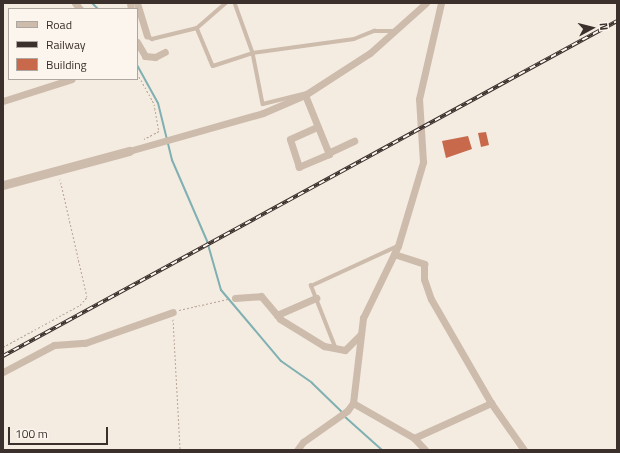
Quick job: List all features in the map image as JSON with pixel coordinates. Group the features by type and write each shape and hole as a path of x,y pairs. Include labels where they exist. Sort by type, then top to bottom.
{"street":[{"path":"137,3 147,36"},
{"path":"3,185 263,113 306,94 395,32 426,3"},
{"path":"297,450 303,442 347,411 353,403 360,335 366,310 398,246 424,156 419,99 441,3"},
{"path":"139,54 151,58 165,52"},
{"path":"3,101 69,80"},
{"path":"306,94 317,127 328,153"},
{"path":"317,127 290,139 298,167 354,142"},
{"path":"394,254 424,264 424,279 431,299 491,404 524,450"},
{"path":"235,298 261,296 276,315 324,346 336,350 352,346 360,335"},
{"path":"276,315 316,298"},
{"path":"3,372 54,345 85,343 173,312"},
{"path":"353,403 414,438 425,450"},
{"path":"414,438 491,404"}],"lane":[{"path":"147,36 152,39 197,28 226,3"},
{"path":"235,3 253,53 263,104 303,91 306,94"},
{"path":"197,28 213,66 253,53 354,39 374,31 395,32"},
{"path":"336,350 311,286 398,246"}],"path":[{"path":"129,151 159,131 154,104 138,75"},
{"path":"3,347 80,305 88,297 58,170"},
{"path":"180,450 173,312 222,300"}],"building":[{"path":"486,132 489,145 481,147 478,133"},
{"path":"468,136 472,149 446,158 442,141"}],"waterway":[{"path":"92,3 97,8"},
{"path":"138,67 158,103 172,160 207,241 221,290 281,361 312,383 342,412"},
{"path":"344,416 382,450"}],"railway":[{"path":"3,356 617,21"}]}
